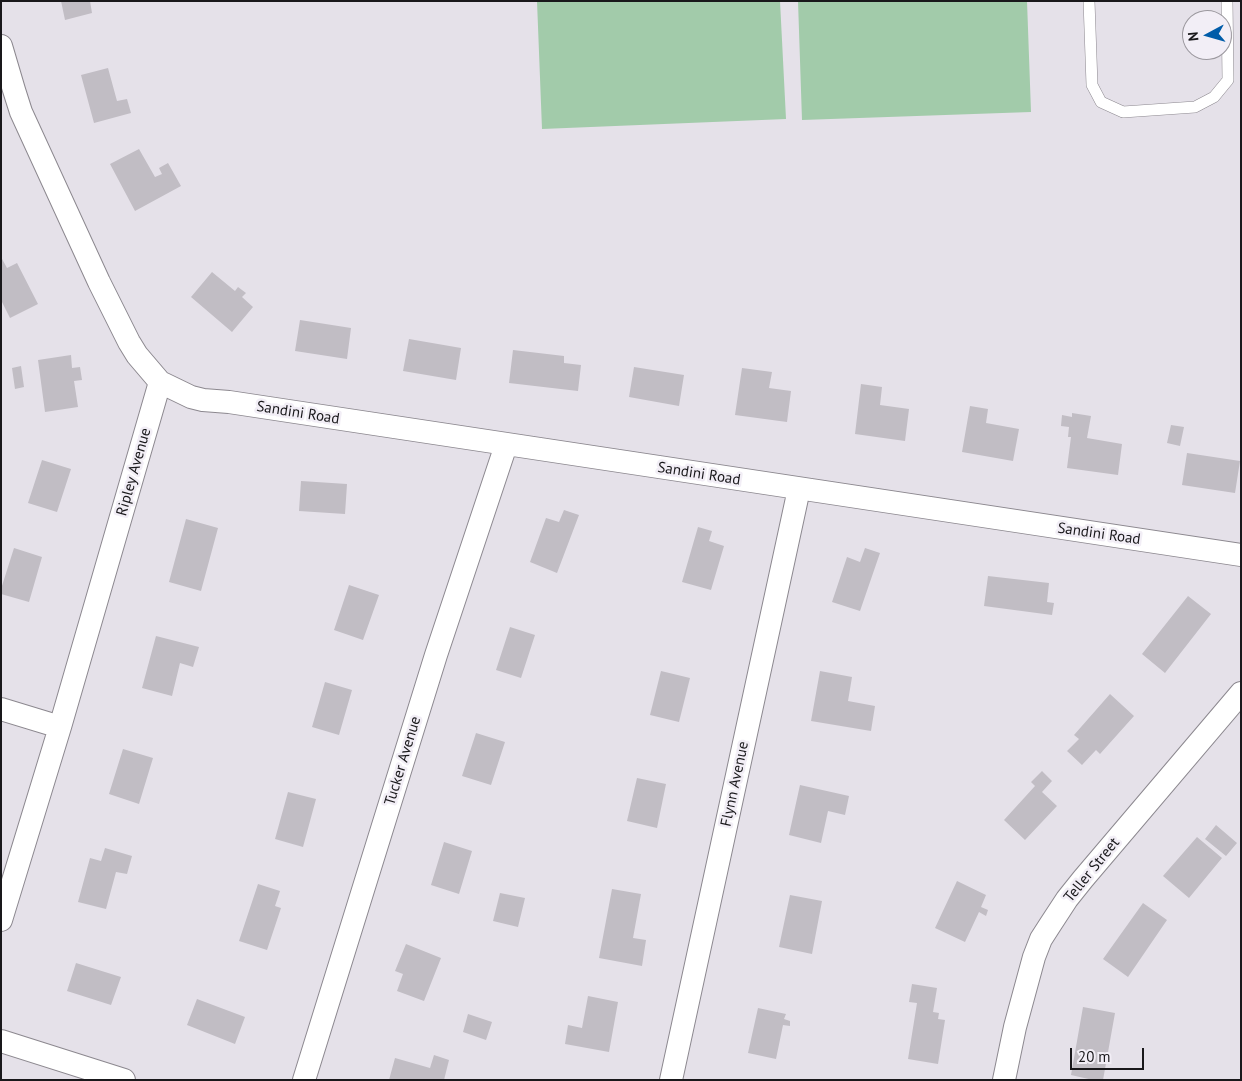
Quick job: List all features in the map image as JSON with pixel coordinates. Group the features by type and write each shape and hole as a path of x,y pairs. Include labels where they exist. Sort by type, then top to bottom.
{"street":[{"path":"1,46 22,112 99,282 133,348 160,382"},
{"name":"Sandini Road","path":"160,382 191,397 203,400 229,402 1241,555"},
{"name":"Ripley Avenue","path":"1,920 60,727 160,382"},
{"name":"Tucker Avenue","path":"304,1080 436,655 506,445"},
{"name":"Flynn Avenue","path":"671,1080 799,489"},
{"name":"Teller Street","path":"1004,1080 1023,996 1041,939 1075,889 1241,694"},
{"path":"1,709 60,727"},
{"path":"1,1040 124,1080"}],"lane":[{"path":"1089,1 1092,85 1101,102 1123,112 1195,107 1214,97 1228,80 1227,1"}],"green space":[{"path":"537,1 780,1 786,119 542,129"},
{"path":"798,1 1027,1 1031,112 802,120"}],"building":[{"path":"61,1 90,1 92,13 65,20"},
{"path":"108,68 117,101 127,99 131,113 94,123 81,75"},
{"path":"139,149 155,177 162,174 159,168 168,163 181,186 135,211 110,164"},
{"path":"1,257 7,268 17,263 38,304 10,318 1,300"},
{"path":"212,272 235,291 238,287 246,293 242,297 253,307 232,332 191,297"},
{"path":"300,320 351,328 347,359 295,351"},
{"path":"409,339 461,348 456,380 403,371"},
{"path":"513,350 564,356 564,363 581,365 578,391 509,383"},
{"path":"71,355 72,368 80,367 82,380 74,381 78,407 45,412 38,360"},
{"path":"21,366 24,387 15,389 12,368"},
{"path":"634,367 684,375 679,406 629,397"},
{"path":"742,368 772,372 769,388 791,391 787,422 735,415"},
{"path":"861,384 882,387 880,405 909,409 905,441 855,434"},
{"path":"970,406 988,409 986,423 1019,429 1013,461 962,452"},
{"path":"1072,413 1091,416 1087,438 1122,444 1118,475 1067,468 1071,437 1068,437 1069,427 1061,426 1062,415 1072,417"},
{"path":"1171,425 1184,427 1180,446 1167,443"},
{"path":"1187,453 1240,461 1235,493 1182,485"},
{"path":"42,460 71,469 57,512 28,503"},
{"path":"301,481 347,484 345,514 299,511"},
{"path":"564,510 579,515 557,573 530,562 546,518 559,522"},
{"path":"186,519 218,528 201,591 169,582"},
{"path":"698,527 712,531 709,541 724,546 711,590 682,582"},
{"path":"14,548 42,557 29,602 1,594"},
{"path":"865,548 880,553 860,611 832,602 847,557 860,562"},
{"path":"988,576 1049,583 1047,602 1054,603 1052,615 984,606"},
{"path":"349,585 379,595 363,640 334,630"},
{"path":"1188,596 1211,614 1165,673 1142,654"},
{"path":"510,627 535,635 521,678 496,670"},
{"path":"156,636 199,647 193,667 180,663 172,696 142,688"},
{"path":"661,671 690,678 679,722 650,715"},
{"path":"820,671 852,677 848,701 875,706 871,731 811,721"},
{"path":"325,682 352,690 339,735 312,727"},
{"path":"1110,694 1134,716 1100,754 1096,750 1082,765 1067,751 1079,739 1074,735"},
{"path":"476,733 505,742 491,785 462,776"},
{"path":"123,749 153,758 139,804 109,794"},
{"path":"1042,771 1052,781 1042,792 1057,806 1025,840 1004,820 1035,786 1031,782"},
{"path":"637,778 666,784 657,828 627,821"},
{"path":"800,785 849,796 845,815 828,811 821,843 789,835"},
{"path":"288,792 316,799 303,847 275,839"},
{"path":"1216,825 1237,843 1226,856 1205,839"},
{"path":"1197,837 1222,858 1189,898 1163,876"},
{"path":"444,842 472,851 459,894 431,885"},
{"path":"105,848 132,856 127,874 116,872 106,909 78,902 90,858 101,861"},
{"path":"957,881 986,895 981,907 988,910 986,916 979,912 965,942 935,928"},
{"path":"258,884 280,891 275,906 281,908 267,950 239,941"},
{"path":"612,889 641,894 633,938 646,940 642,966 599,958"},
{"path":"500,893 525,898 518,927 493,921"},
{"path":"790,895 822,901 812,954 779,947"},
{"path":"1143,903 1167,920 1128,977 1103,959"},
{"path":"406,944 441,958 424,1001 397,991 403,974 395,971"},
{"path":"76,963 121,977 111,1005 67,991"},
{"path":"912,984 937,988 933,1012 939,1013 938,1019 945,1020 938,1064 908,1059 917,1003 909,1002"},
{"path":"588,996 618,1002 609,1052 565,1044 568,1025 582,1028"},
{"path":"197,999 245,1017 235,1044 187,1025"},
{"path":"1083,1007 1115,1013 1103,1080 1093,1080 1071,1075"},
{"path":"758,1008 786,1014 784,1019 790,1021 790,1026 783,1025 776,1059 748,1053"},
{"path":"468,1014 492,1022 486,1040 463,1032"},
{"path":"434,1055 449,1060 444,1080 389,1080 395,1058 430,1068"}]}
